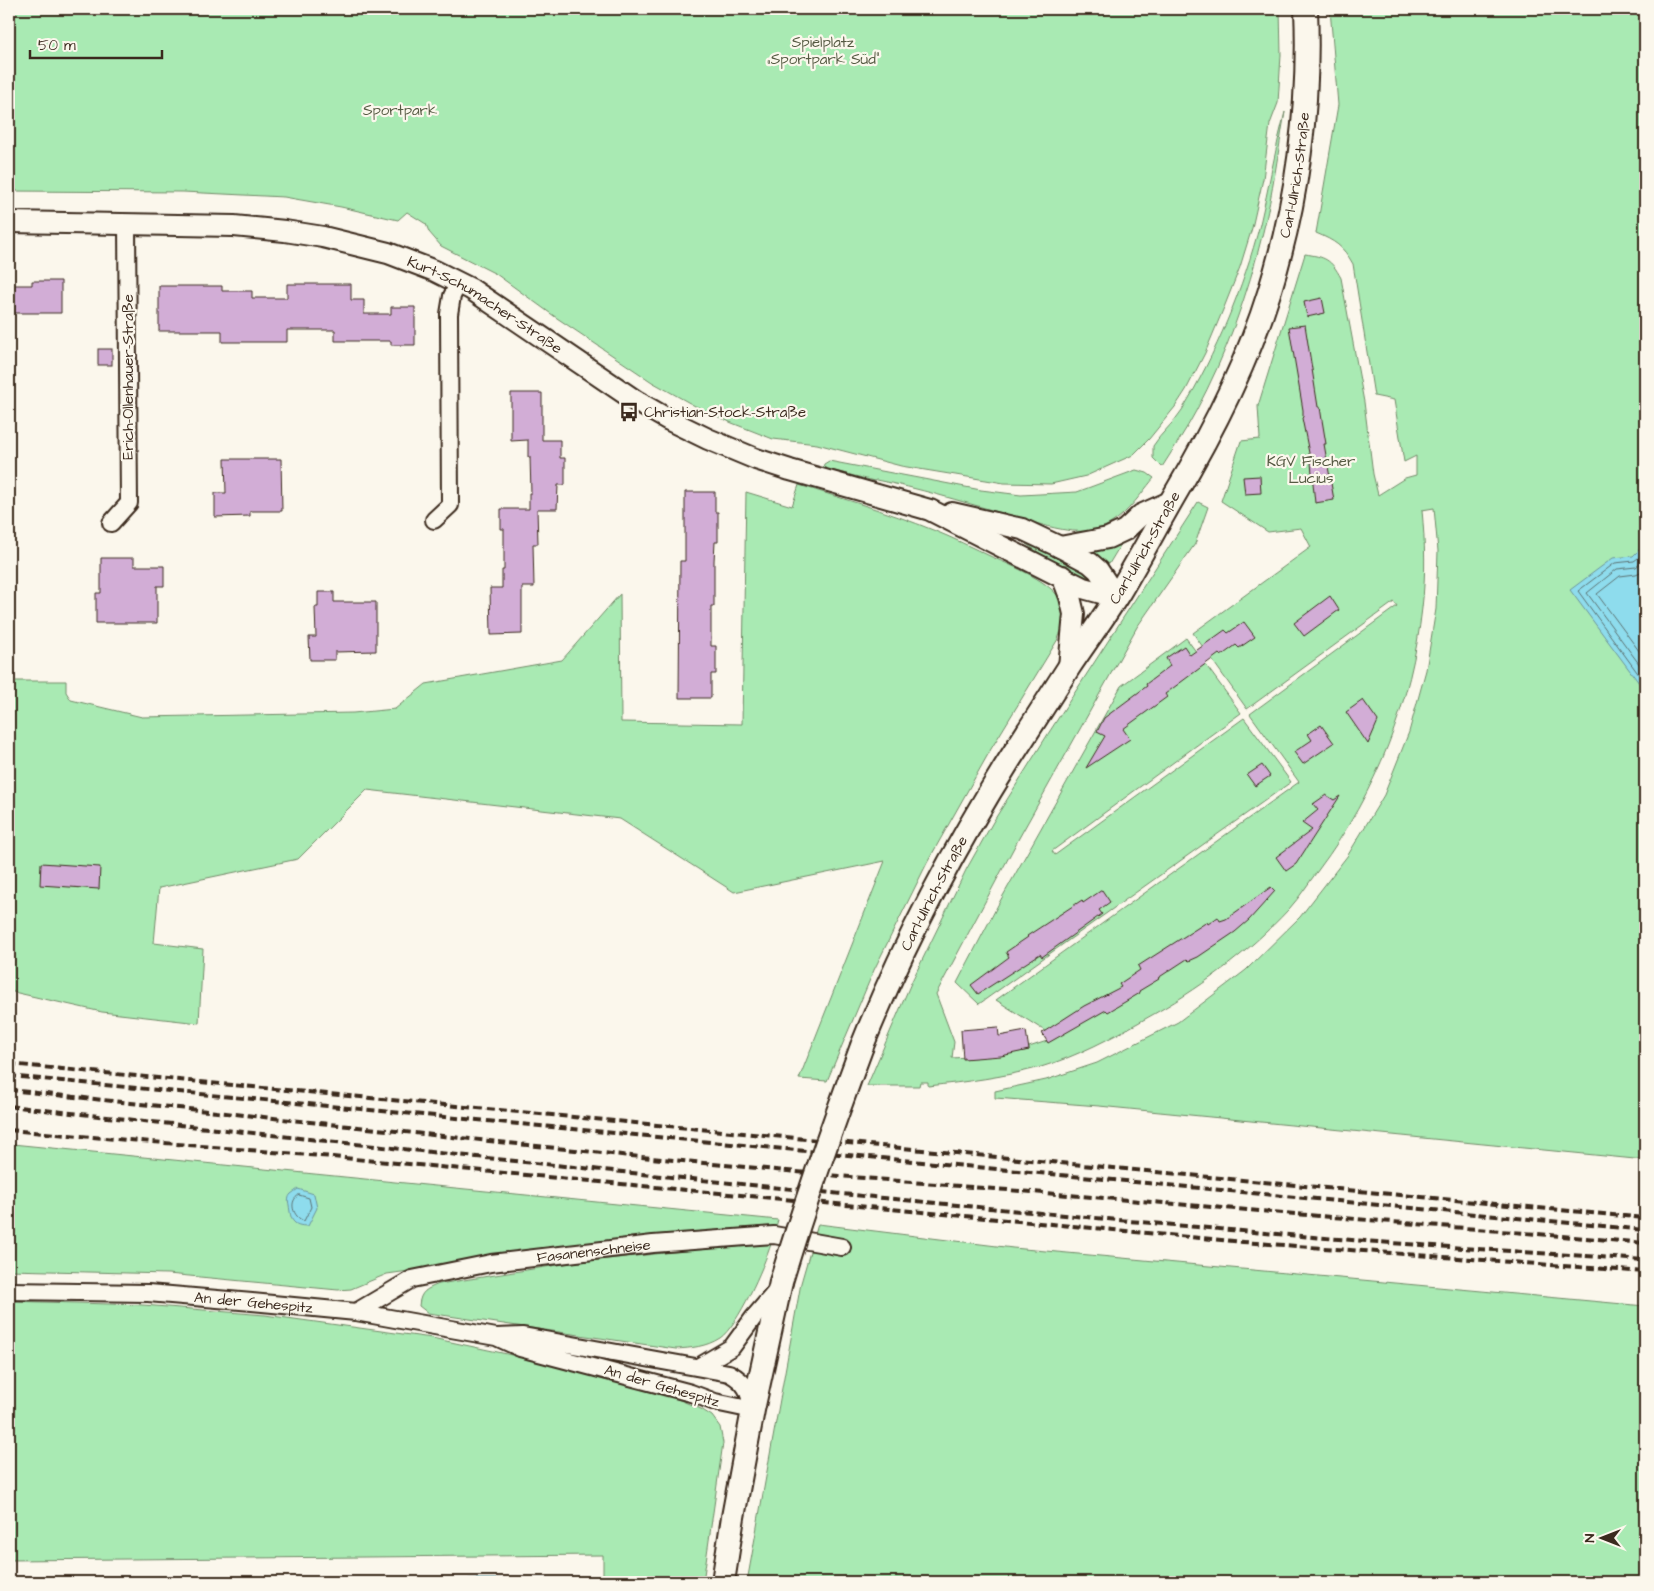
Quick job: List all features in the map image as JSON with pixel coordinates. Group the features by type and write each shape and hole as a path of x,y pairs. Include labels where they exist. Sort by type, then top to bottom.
{"main road":[{"name":"Carl-Ulrich-Straße","path":"724,1582 733,1517 753,1410 780,1285 818,1165 862,1046 905,951 952,860 1008,762 1069,666 1116,597 1188,473 1229,394 1248,351 1269,295 1285,238 1296,182 1304,118 1307,43 1306,9"}],"street":[{"name":"Kurt-Schumacher-Straße","path":"9,222 234,226 285,231 324,237 416,262 459,282 487,299 636,401 700,435 732,450 830,483 930,510 968,516 1022,529 1090,563 1098,570 1116,597"},
{"name":"Erich-Ollenhauer-Straße","path":"111,523 129,503 127,224"},
{"path":"434,520 450,505 449,314 452,296 459,282"},
{"path":"1060,547 1108,538 1125,530 1141,515 1171,500"},
{"name":"Kurt-Schumacher-Straße","path":"930,510 1083,588 1116,597"},
{"path":"1062,576 1070,596 1074,614 1069,666"},
{"name":"Fasanenschneise","path":"356,1312 412,1279 491,1264 653,1244 774,1235 842,1247"},
{"name":"An der Gehespitz","path":"698,1367 732,1347 780,1285"},
{"name":"An der Gehespitz","path":"9,1290 148,1293 356,1312 496,1337 523,1336 729,1373 739,1378 749,1390 753,1410 715,1402 691,1392 520,1348 496,1337"}],"green space":[{"path":"9,9 1280,9 1281,55 1278,103 1270,124 1263,179 1252,228 1240,267 1205,353 1175,407 1149,439 1133,455 1086,476 1051,484 1004,483 901,466 817,444 773,439 732,423 695,406 652,382 554,316 496,274 441,246 429,232 426,224 407,212 398,220 284,197 183,192 9,191"},
{"name":"KGV Fischer Lucius","path":"1330,9 1645,9 1645,1160 1099,1106 995,1098 995,1091 1046,1080 1097,1063 1178,1022 1246,970 1300,917 1348,855 1384,795 1409,732 1426,670 1436,609 1438,551 1434,508 1422,510 1424,583 1417,643 1410,677 1388,745 1358,809 1339,840 1289,909 1239,956 1184,996 1120,1033 1068,1058 1027,1071 971,1081 928,1086 928,1082 920,1082 919,1086 867,1086 911,983 966,870 993,822 1198,502 1208,507 1195,544 1137,627 1019,838 936,994 954,1042 952,1058 1001,1055 1029,1050 1029,1047 1056,1038 996,1000 1299,782 1250,714 1397,606 1394,602 1247,709 1193,633 1311,547 1301,528 1268,532 1221,501 1241,441 1260,439 1258,406 1305,254 1327,260 1341,278 1364,402 1373,474 1378,495 1405,478 1416,475 1416,456 1404,462 1394,400 1374,396 1353,264 1338,245 1316,233 1338,105"},
{"path":"1285,112 1267,217 1243,301 1207,390 1162,467 1153,458 1153,446 1179,415 1206,367 1246,272 1260,224"},
{"path":"829,461 981,490 1021,495 1077,492 1136,470 1147,473 1154,478 1128,509 1113,522 1095,530 1073,531 1048,526 923,491 823,468 824,464"},
{"path":"799,485 916,523 948,536 1041,581 1057,595 1064,607 1064,621 1058,639 991,749 927,863 874,970 827,1081 799,1079 885,861 734,892 620,819 367,790 298,859 159,888 154,943 203,949 199,1023 102,1012 9,991 9,681 66,681 66,692 71,700 142,717 353,713 395,709 426,684 562,660 620,594 621,722 742,724 746,492 792,506"},
{"path":"1028,541 1081,568 1093,578 1092,581 1056,564 1026,544"},
{"path":"1121,544 1109,564 1091,554 1092,551"},
{"path":"1186,638 1241,713 1052,851 1055,855 1244,718 1291,782 979,1004 957,983 999,903 1121,686"},
{"path":"12,1144 778,1220 775,1230 387,1274 351,1289 338,1290 168,1274 9,1270 9,1152"},
{"path":"818,1224 1013,1248 1645,1306 1645,1582 747,1582 801,1283"},
{"path":"771,1244 757,1280 735,1321 727,1331 720,1338 709,1343 687,1348 676,1349 428,1313 419,1306 425,1291 439,1284 570,1263"},
{"path":"9,1301 143,1305 265,1315 432,1338 521,1357 673,1397 712,1416 720,1427 723,1443 703,1582 603,1582 603,1555 9,1560"}],"water":[{"path":"1641,548 1645,548 1645,691 1570,590 1613,558 1633,556"},
{"path":"298,1189 314,1194 317,1208 308,1226 295,1223 290,1214 289,1198"},
{"path":"469,1579 565,1579 565,1582 469,1582"}],"building":[{"path":"32,281 61,281 61,313 9,313 9,285 32,285"},
{"path":"287,284 351,284 351,300 364,300 364,314 391,314 391,307 415,307 415,345 391,345 391,341 335,341 335,330 287,330 287,342 222,342 222,331 159,331 159,286 222,286 222,291 252,291 252,298 287,298"},
{"path":"1322,298 1325,313 1307,317 1304,302"},
{"path":"1305,325 1334,500 1315,503 1311,463 1302,418 1303,410 1289,327"},
{"path":"98,349 112,349 112,365 98,365"},
{"path":"511,393 542,393 542,440 560,440 560,458 565,458 565,485 558,485 557,509 537,509 538,544 533,544 534,587 522,587 522,634 491,635 490,588 502,588 502,570 504,570 504,529 501,529 501,509 529,509 529,493 531,493 528,440 511,441"},
{"path":"225,459 281,459 282,511 250,511 250,516 215,517 215,493 226,493"},
{"path":"1260,476 1261,493 1245,494 1243,477"},
{"path":"685,492 715,492 715,512 718,512 718,542 715,542 714,561 714,606 711,606 711,646 716,646 716,674 711,674 711,698 679,698 680,561 685,561"},
{"path":"101,558 134,558 134,566 164,566 164,586 157,586 157,623 96,623 96,593 101,593"},
{"path":"318,592 334,592 334,602 376,602 376,651 335,652 335,660 310,660 309,637 316,637 315,607 318,607"},
{"path":"1330,596 1339,610 1304,636 1294,623"},
{"path":"1244,622 1255,637 1239,648 1236,645 1221,656 1219,654 1165,694 1167,697 1123,729 1130,739 1086,768 1105,736 1097,732 1104,718 1170,666 1166,658 1184,646 1190,655 1225,630 1228,633"},
{"path":"1363,700 1378,721 1368,744 1346,712"},
{"path":"1321,725 1334,743 1303,764 1294,752 1312,740 1308,734"},
{"path":"1262,765 1270,776 1255,786 1247,775"},
{"path":"1326,795 1334,800 1340,796 1296,864 1286,871 1276,857 1312,830 1302,823 1318,810 1313,804"},
{"path":"41,863 100,867 99,889 40,885"},
{"path":"1271,887 1275,891 1249,920 1235,932 1198,957 1189,961 1187,959 1139,991 1140,993 1108,1012 1106,1010 1048,1043 1042,1033 1084,1006 1121,987 1119,984 1140,970 1138,966 1207,922 1208,924 1218,917 1220,921 1226,919"},
{"path":"1102,890 1110,902 1099,910 1102,914 1042,957 1040,954 978,994 971,985 1009,957 1006,952 1082,900 1083,903"},
{"path":"998,1027 999,1036 1026,1031 1029,1050 1001,1056 963,1059 961,1030"}],"railway":[{"path":"9,1064 1645,1218"},
{"path":"9,1076 1645,1230"},
{"path":"9,1090 631,1156 839,1176 1645,1243"},
{"path":"9,1106 933,1203 1292,1235 1645,1260"},
{"path":"9,1130 333,1157 1243,1242 1645,1272"}],"place":[{"name":"Christian-Stock-Straße","path":"629,412"}],"park label":[{"name":"Spielplatz „Sportpark Süd“","path":"823,50"},
{"name":"Sportpark","path":"400,110"}]}
